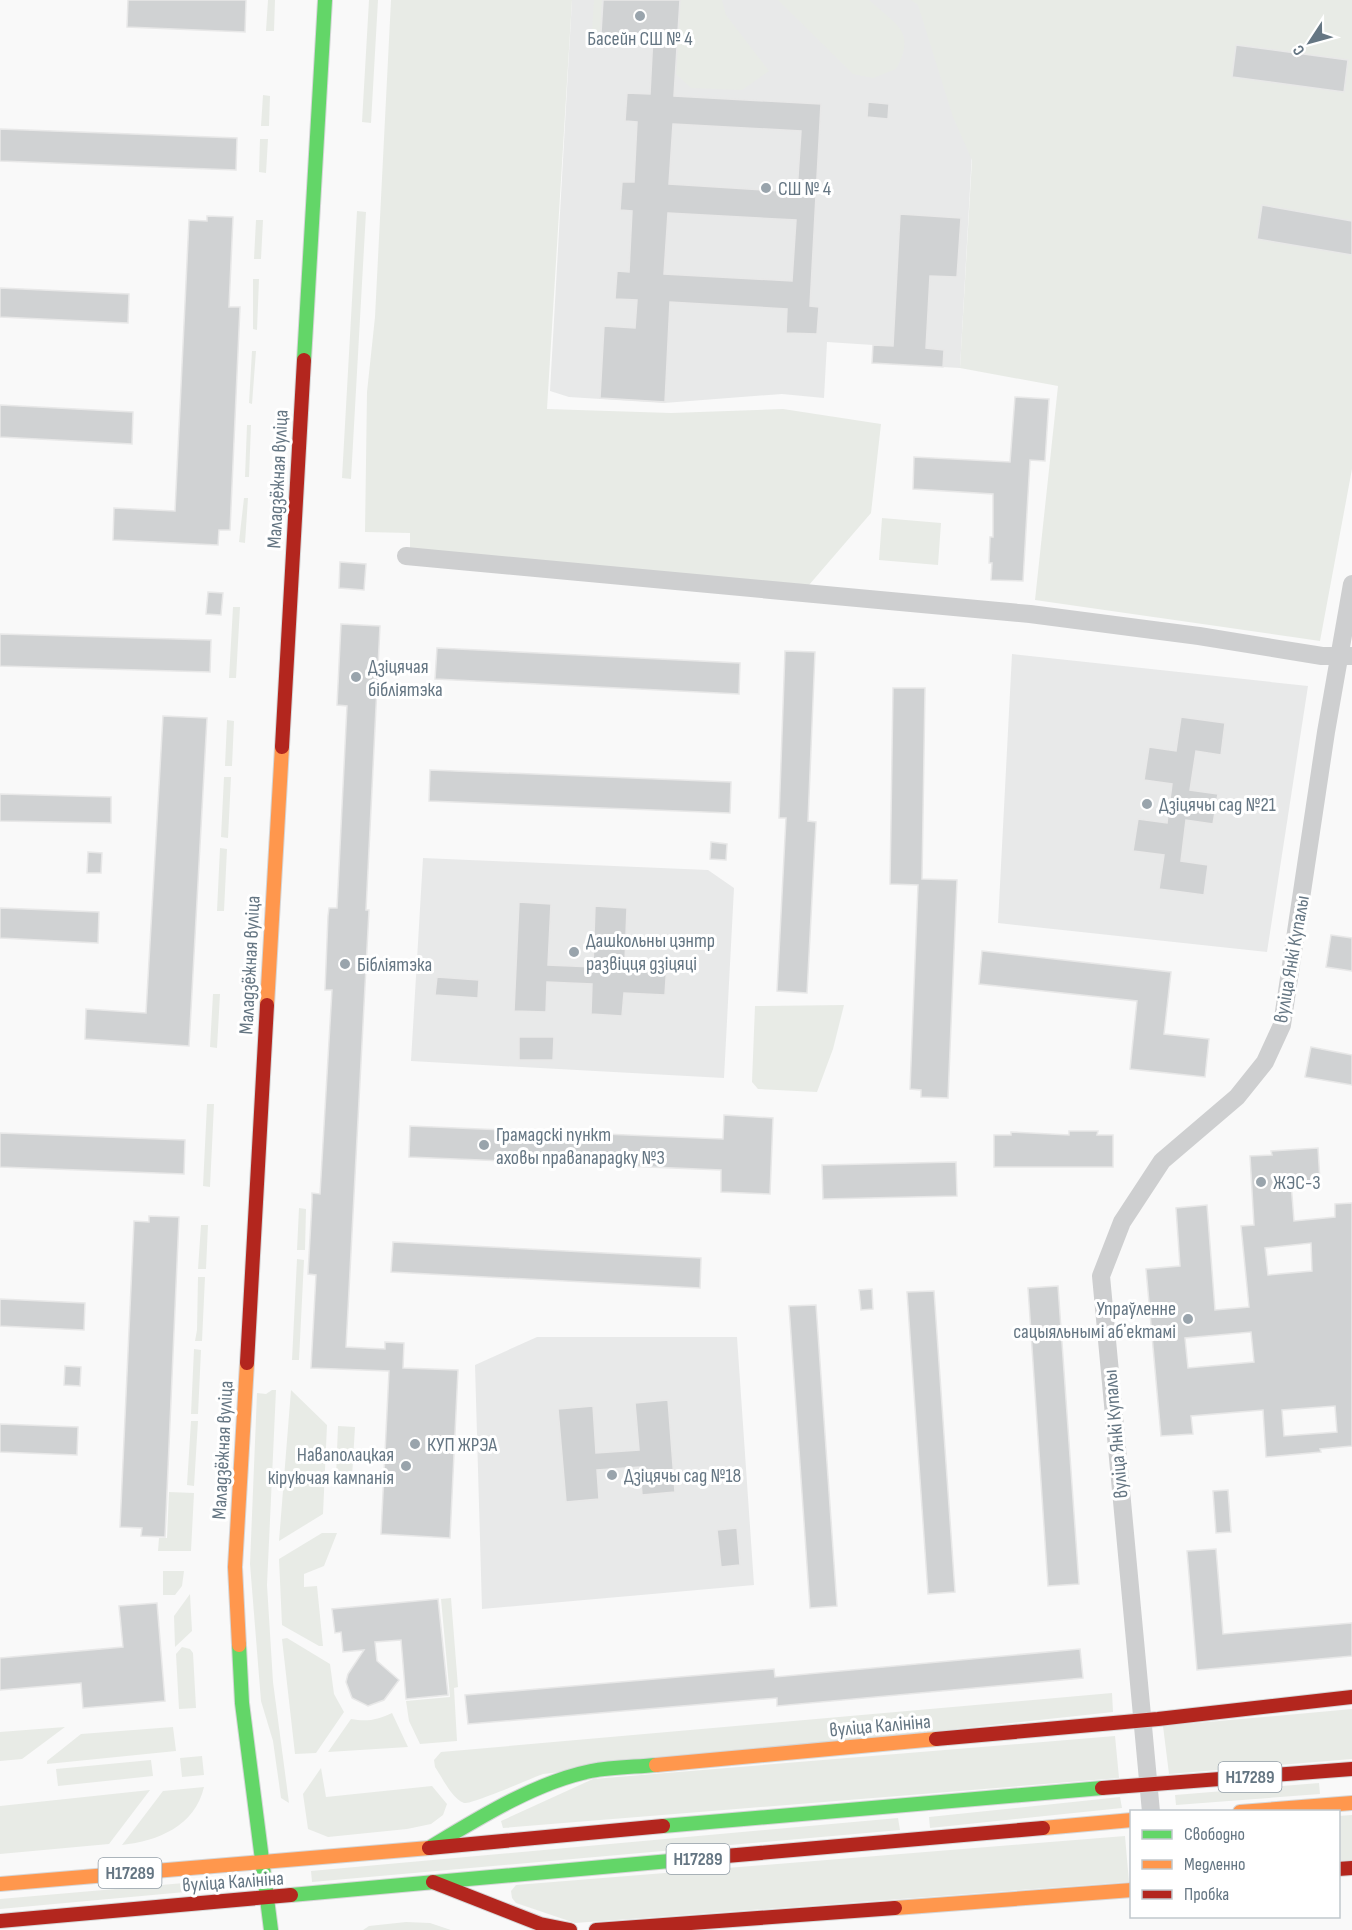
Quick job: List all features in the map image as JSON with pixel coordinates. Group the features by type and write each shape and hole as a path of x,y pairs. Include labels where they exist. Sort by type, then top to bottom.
{"main road":[{"name":"Маладзёжная вуліца","path":"271,1930 242,1703 235,1567 325,0"},
{"name":"вуліца Калініна","path":"429,1848 489,1811 548,1784 591,1771 1142,1720 1352,1697"},
{"name":"вуліца Калініна","path":"0,1884 429,1848 918,1802 1148,1785 1349,1786"},
{"name":"вуліца Калініна","path":"1248,1810 1349,1786"},
{"path":"918,1802 921,1828"},
{"name":"вуліца Калініна","path":"0,1921 266,1899 522,1874 921,1828 1130,1820"},
{"path":"518,1916 504,1900 504,1890 511,1881 522,1874"},
{"name":"вуліца Калініна","path":"433,1882 540,1924 570,1930"},
{"path":"596,1930 1130,1890"}],"street":[{"path":"406,556 1030,614 1345,657"},
{"name":"вуліца Янкі Купалы","path":"1151,1810 1101,1276 1122,1222 1162,1161 1237,1097 1265,1062 1282,1025 1345,657 1352,584"}],"shaded area":[{"path":"268,0 275,0 274,31 266,31"},
{"path":"369,0 378,0 371,123 362,122"},
{"path":"391,0 572,0 547,409 671,413 783,409 881,424 871,513 809,585 410,549 410,533 365,532 367,392 375,317"},
{"name":"СШ № 4","path":"572,0 945,0 979,27 960,368 872,363 873,345 827,342 824,398 782,394 664,403 569,397 550,391"},
{"path":"594,0 602,0 600,33 592,32"},
{"path":"680,0 722,0 726,15 769,71 742,90 691,88 676,74"},
{"path":"778,0 869,0 895,23 904,37 902,56 896,69 873,78 853,74"},
{"path":"911,0 1352,0 1352,469 1320,641 1035,600 1058,386 960,368 972,160 953,117 918,5"},
{"path":"263,95 270,96 269,126 261,126"},
{"path":"260,139 268,139 266,173 259,172"},
{"path":"357,211 366,212 351,479 342,478"},
{"path":"256,220 263,220 261,259 254,259"},
{"path":"253,279 259,279 257,330 253,329"},
{"path":"252,351 256,351 252,404 249,403"},
{"path":"247,425 251,425 249,477 245,477"},
{"path":"244,498 248,498 245,543 239,542"},
{"path":"882,518 941,523 938,565 879,560"},
{"path":"233,607 240,607 236,678 229,678"},
{"name":"Дзіцячы сад №21","path":"1012,654 1308,686 1267,952 998,923"},
{"path":"227,720 234,721 232,766 225,766"},
{"path":"224,777 231,777 228,838 221,837"},
{"path":"220,848 227,849 224,911 217,911"},
{"name":"Дашкольны цэнтр развіцця дзіцяці","path":"423,858 708,870 734,888 724,1078 411,1061"},
{"path":"213,994 220,994 217,1048 210,1047"},
{"path":"844,1005 833,1049 817,1092 758,1089 752,1082 755,1006"},
{"path":"207,1104 214,1104 210,1187 203,1186"},
{"path":"299,1208 306,1209 305,1250 297,1250"},
{"path":"201,1225 208,1225 206,1269 198,1269"},
{"path":"297,1259 304,1260 299,1360 292,1360"},
{"path":"198,1277 205,1277 202,1341 195,1341"},
{"name":"Дзіцячы сад №18","path":"537,1337 737,1337 754,1585 482,1609 475,1365"},
{"path":"194,1349 201,1350 198,1414 191,1414"},
{"path":"276,1390 267,1585 273,1682 289,1803 281,1798 273,1741 261,1701 250,1564 257,1393 266,1394"},
{"path":"291,1390 327,1425 323,1514 279,1541"},
{"path":"191,1421 198,1421 194,1486 187,1485"},
{"path":"338,1426 355,1427 352,1477 336,1476"},
{"path":"169,1492 194,1493 191,1551 158,1551 159,1538 167,1538"},
{"path":"322,1533 337,1533 324,1566 304,1574 304,1587 317,1586 323,1646 319,1646 282,1625 279,1559"},
{"path":"163,1571 184,1571 182,1586 175,1595 163,1595"},
{"path":"190,1594 192,1631 175,1647 174,1616"},
{"path":"451,1598 458,1687 454,1688 457,1741 420,1744 409,1721 406,1701 450,1697 441,1599"},
{"path":"287,1638 330,1664 334,1694 344,1712 316,1753 295,1754 282,1639"},
{"path":"182,1647 190,1649 193,1653 196,1708 179,1709 176,1654"},
{"path":"1112,1693 1113,1712 543,1774 489,1796 464,1803 455,1797 448,1787 435,1767 434,1760 441,1752"},
{"path":"1352,1709 1352,1759 1169,1774 1163,1726"},
{"path":"392,1713 408,1747 328,1752 351,1719 372,1720"},
{"path":"65,1727 22,1759 0,1761 0,1732"},
{"path":"173,1727 176,1751 47,1764 47,1761 81,1734"},
{"path":"1115,1736 1119,1778 503,1828 501,1821 593,1779"},
{"path":"202,1756 204,1775 182,1777 180,1758"},
{"path":"151,1760 153,1776 58,1786 56,1769"},
{"path":"321,1768 326,1797 432,1786 447,1804 443,1815 431,1824 407,1829 328,1837 308,1829 303,1794"},
{"path":"1319,1783 1320,1794 1176,1805 1175,1795"},
{"path":"204,1787 192,1812 173,1829 149,1840 122,1845 163,1791"},
{"path":"150,1790 109,1844 0,1854 0,1806"},
{"path":"1120,1797 1122,1808 930,1828 929,1817"},
{"path":"1352,1815 1352,1860 1340,1861 1340,1816"},
{"path":"898,1818 900,1830 312,1882 311,1871"},
{"path":"1125,1836 1129,1882 575,1923 516,1903 511,1891 516,1885"},
{"path":"207,1881 207,1890 0,1909 0,1899"},
{"path":"406,1922 430,1923 451,1930 363,1930 369,1926"}],"building":[{"path":"128,0 246,0 245,32 127,27"},
{"path":"603,0 680,0 674,96 821,104 810,306 819,307 817,334 786,333 787,309 670,302 665,402 600,398 604,326 635,328 637,300 615,299 617,271 629,272 632,211 620,210 622,182 634,182 637,122 625,121 627,93 650,94 653,35 601,33","holes":["673,124 801,131 797,192 669,184","668,213 796,220 792,281 664,274"]},
{"path":"1236,45 1348,60 1344,92 1232,77"},
{"path":"868,102 889,104 888,119 867,117"},
{"path":"0,129 237,138 236,170 0,161"},
{"path":"1262,205 1352,221 1352,255 1257,239"},
{"path":"900,214 961,218 957,277 930,276 926,348 944,350 943,367 872,363 873,345 893,346"},
{"path":"207,216 233,217 229,307 240,307 230,530 219,530 218,545 113,540 114,508 175,511 189,220 207,221"},
{"path":"0,288 129,294 128,323 0,317"},
{"path":"1015,397 1049,399 1045,461 1030,460 1023,581 991,580 992,563 989,563 990,537 993,537 993,494 913,489 914,457 1010,462"},
{"path":"0,405 133,412 132,444 0,437"},
{"path":"340,562 366,564 364,590 339,588"},
{"path":"208,592 223,593 221,615 206,614"},
{"path":"341,624 380,626 366,910 369,910 346,1347 385,1349 385,1342 404,1343 403,1368 458,1370 450,1538 381,1534 389,1371 311,1368 316,1275 308,1274 312,1193 320,1194 332,990 325,990 328,916 329,908 337,908 347,706 337,705"},
{"path":"0,634 211,640 210,672 0,666"},
{"path":"437,648 740,663 739,694 435,679"},
{"path":"785,651 815,652 808,821 816,822 807,993 777,991 786,818 779,818"},
{"path":"893,688 925,688 922,879 957,880 948,1098 921,1097 921,1090 910,1089 918,885 890,884"},
{"path":"163,716 207,718 189,1046 85,1039 86,1009 146,1013"},
{"path":"1181,717 1225,723 1221,755 1196,751 1190,790 1218,794 1213,824 1186,820 1181,861 1208,865 1204,895 1159,889 1164,855 1133,851 1138,819 1167,823 1172,784 1144,780 1149,747 1176,751"},
{"path":"430,770 731,782 730,813 429,801"},
{"path":"0,794 111,797 111,823 0,821"},
{"path":"711,842 727,844 726,860 710,859"},
{"path":"88,852 102,853 101,873 87,873"},
{"path":"519,902 551,904 548,965 593,967 595,906 627,908 625,961 667,963 665,995 624,993 622,1016 591,1014 592,984 547,982 546,1012 514,1011"},
{"path":"0,908 99,912 98,943 0,938"},
{"path":"1331,935 1352,938 1352,971 1326,967"},
{"path":"982,951 1171,972 1164,1034 1209,1039 1205,1077 1130,1069 1137,1001 979,984"},
{"path":"437,977 479,980 478,998 435,995"},
{"path":"519,1037 554,1037 553,1060 519,1060"},
{"path":"1311,1047 1352,1055 1352,1085 1305,1077"},
{"path":"724,1115 773,1118 770,1194 721,1192 721,1170 409,1157 410,1126 723,1139"},
{"path":"1069,1131 1098,1131 1097,1135 1113,1135 1113,1167 994,1167 994,1135 1011,1135 1011,1132 1069,1135"},
{"path":"0,1133 185,1140 184,1174 0,1167"},
{"path":"1318,1148 1320,1181 1291,1183 1294,1221 1335,1217 1335,1204 1352,1203 1352,1446 1320,1449 1321,1452 1266,1457 1263,1410 1191,1416 1193,1434 1161,1436 1146,1269 1180,1266 1176,1208 1207,1205 1215,1310 1249,1307 1241,1226 1254,1225 1250,1156 1272,1155 1271,1151","holes":["1311,1243 1312,1271 1268,1275 1265,1248","1251,1332 1254,1362 1188,1368 1185,1338","1335,1406 1337,1432 1284,1436 1282,1410"]},
{"path":"956,1162 957,1196 823,1199 822,1165"},
{"path":"149,1216 179,1217 165,1537 141,1536 142,1528 120,1527 134,1221 149,1222"},
{"path":"393,1242 701,1258 700,1288 391,1272"},
{"path":"1058,1286 1079,1584 1048,1586 1028,1288"},
{"path":"872,1289 873,1309 861,1310 859,1290"},
{"path":"934,1291 955,1592 928,1594 907,1292"},
{"path":"0,1299 85,1303 84,1330 0,1326"},
{"path":"816,1305 837,1606 810,1608 789,1306"},
{"path":"65,1366 81,1367 80,1386 64,1385"},
{"path":"668,1400 675,1492 642,1495 640,1467 597,1470 599,1499 566,1502 558,1409 593,1406 596,1453 639,1450 635,1403"},
{"path":"0,1424 78,1427 77,1455 0,1452"},
{"path":"1228,1490 1231,1532 1216,1533 1213,1491"},
{"path":"737,1528 740,1565 721,1567 717,1530"},
{"path":"1216,1549 1223,1634 1352,1623 1352,1656 1197,1670 1187,1551"},
{"path":"438,1599 448,1695 406,1699 401,1640 375,1642 377,1661 399,1680 384,1700 368,1706 352,1698 346,1682 348,1674 364,1650 343,1652 341,1632 335,1633 332,1609"},
{"path":"157,1603 165,1701 83,1708 81,1683 0,1690 0,1658 123,1647 119,1606"},
{"path":"1080,1649 1083,1678 777,1706 777,1698 468,1724 465,1695 774,1669 775,1677"}],"traffic: fast":[{"path":"304,360 325,0"},
{"path":"239,1645 242,1703 271,1930"},
{"path":"429,1848 507,1803 570,1776 591,1771 656,1765"},
{"path":"663,1826 1102,1788"},
{"path":"291,1895 692,1859"}],"traffic: slow":[{"path":"267,1005 282,747"},
{"path":"239,1645 235,1567 247,1363"},
{"path":"656,1765 936,1739"},
{"path":"1265,1810 1352,1803"},
{"path":"1043,1828 1130,1820"},
{"path":"0,1884 429,1848"},
{"path":"895,1908 1130,1890"}],"traffic: jam":[{"path":"282,747 304,360"},
{"path":"247,1363 267,1005"},
{"path":"936,1739 1158,1719 1352,1697"},
{"path":"1102,1788 1352,1769"},
{"path":"429,1848 663,1826"},
{"path":"692,1859 1043,1828"},
{"path":"1340,1869 1352,1868"},
{"path":"433,1882 540,1924 570,1930"},
{"path":"0,1921 291,1895"},
{"path":"596,1930 895,1908"}],"place":[{"name":"Басейн СШ № 4","path":"640,16"},
{"name":"СШ № 4","path":"766,188"},
{"name":"Дзіцячая бібліятэка","path":"356,677"},
{"name":"Дзіцячы сад №21","path":"1147,804"},
{"name":"Дашкольны цэнтр развіцця дзіцяці","path":"574,952"},
{"name":"Бібліятэка","path":"345,964"},
{"name":"Грамадскі пункт аховы правапарадку №3","path":"484,1145"},
{"name":"ЖЭС-3","path":"1261,1182"},
{"name":"Упраўленне сацыяльнымі абʼектамі","path":"1188,1319"},
{"name":"КУП ЖРЭА","path":"415,1444"},
{"name":"Наваполацкая кіруючая кампанія","path":"406,1466"},
{"name":"Дзіцячы сад №18","path":"612,1475"}]}
